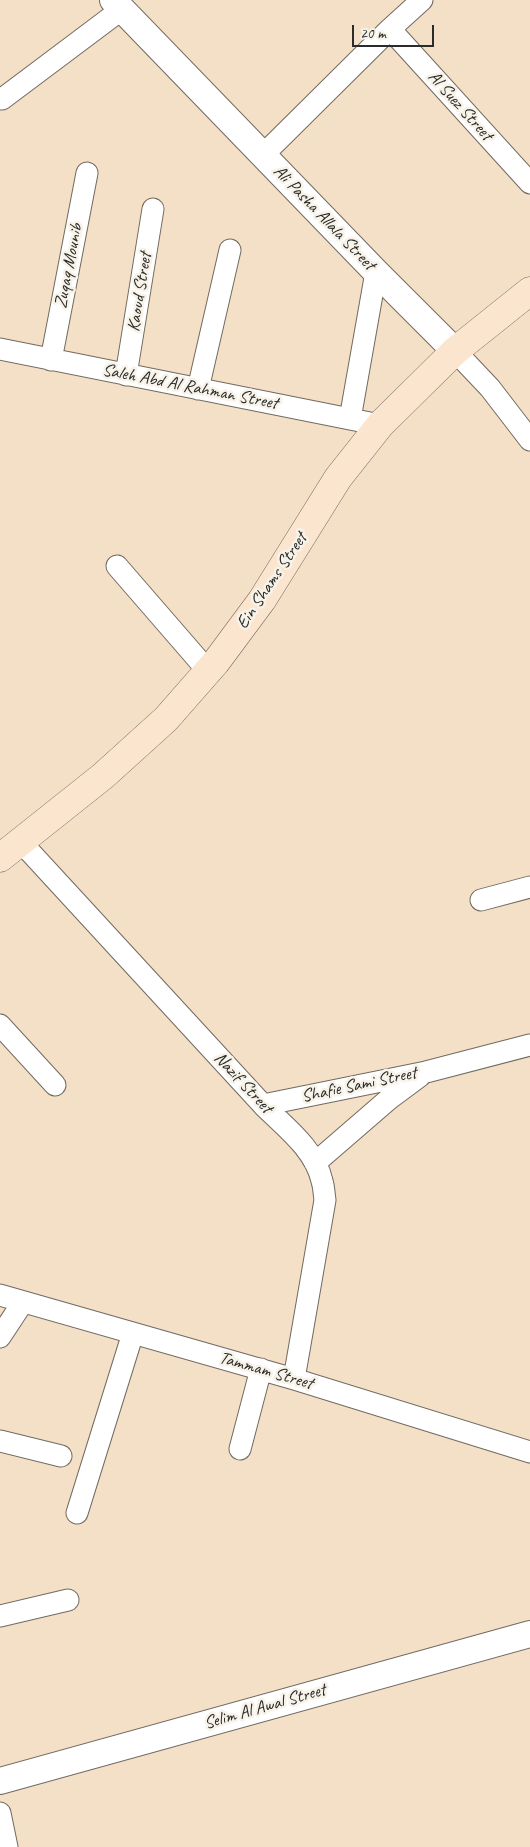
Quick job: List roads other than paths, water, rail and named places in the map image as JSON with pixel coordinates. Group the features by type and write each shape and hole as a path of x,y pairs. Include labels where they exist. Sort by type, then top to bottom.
{"main road":[{"name":"Ein Shams Street","path":"10,850 117,764 166,719 208,672 262,600 338,478 380,425 455,351 530,291"}],"street":[{"path":"263,155 390,29 422,0"},
{"path":"2,99 118,5"},
{"name":"Ali Pasha Allala Street","path":"118,5 455,351 490,388 530,440"},
{"name":"Al Suez Street","path":"390,29 530,183"},
{"name":"Zuqaq Mounib","path":"52,360 87,173"},
{"name":"Kaoud Street","path":"126,375 154,209"},
{"path":"198,389 230,250"},
{"path":"350,419 376,272"},
{"name":"Saleh Abd Al Rahman Street","path":"0,349 380,425"},
{"path":"117,566 208,672"},
{"name":"Nazif Street","path":"10,850 301,1143 315,1162 322,1181 325,1200 294,1379"},
{"path":"481,900 530,887"},
{"path":"0,1025 55,1085"},
{"name":"Shafie Sami Street","path":"263,1105 426,1072 530,1045"},
{"name":"Shafie Sami Street","path":"315,1162 355,1130 389,1099 426,1072"},
{"name":"Tammam Street","path":"0,1295 261,1369 530,1452"},
{"path":"0,1337 23,1302"},
{"path":"77,1513 133,1333"},
{"path":"240,1449 261,1369"},
{"path":"0,1441 61,1456"},
{"path":"0,1616 68,1600"},
{"name":"Selim Al Awal Street","path":"0,1781 530,1634"},
{"path":"0,1814 7,1847"}]}
